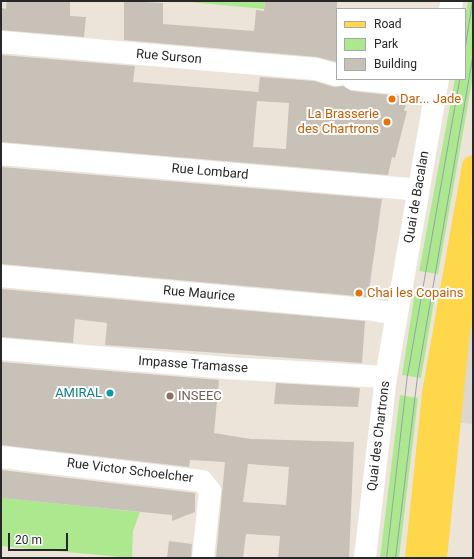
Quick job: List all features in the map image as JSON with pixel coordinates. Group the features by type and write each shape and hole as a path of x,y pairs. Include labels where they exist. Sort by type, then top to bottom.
{"main road":[{"path":"436,558 451,331 473,166"},
{"path":"416,558 434,393 473,245"}],"street":[{"name":"Rue Surson","path":"1,42 316,70 336,75"},
{"path":"374,80 437,83"},
{"name":"Quai de Bacalan","path":"396,314 437,83"},
{"name":"Rue Lombard","path":"1,154 418,190"},
{"name":"Rue Maurice","path":"1,276 359,308 396,314"},
{"name":"Quai des Chartrons","path":"365,558 386,377 396,314"},
{"name":"Impasse Tramasse","path":"1,349 225,368 386,377"},
{"name":"Rue Victor Schoelcher","path":"1,456 202,481 210,491 203,558"}],"green space":[{"path":"179,1 265,1 264,9"},
{"path":"468,1 473,1 473,76 438,274 419,271 455,80 466,80 466,14"},
{"path":"415,292 435,295 421,378 402,375"},
{"path":"400,395 418,398 399,558 380,558"},
{"path":"1,498 140,512 133,531 132,558 1,546"}],"shaded area":[{"path":"473,300 473,424 454,422"}],"building":[{"path":"7,1 70,1 70,16 86,17 84,37 1,30 1,8 6,9"},
{"path":"124,1 163,3 163,24 254,31 256,10 264,11 265,1 337,1 336,62 317,57 124,40"},
{"path":"1,55 135,66 133,82 258,92 258,94 260,77 314,81 334,87 343,86 352,91 408,97 404,111 407,111 395,158 392,157 388,175 1,142","holes":["257,101 289,103 286,149 253,147"]},
{"path":"1,167 382,199 368,297 1,264"},
{"path":"1,289 365,321 362,363 105,345 107,323 75,319 73,343 1,337"},
{"path":"1,362 219,380 214,433 251,439 354,442 349,558 278,558 280,536 246,534 243,558 216,558 225,462 190,460 189,467 1,445","holes":["248,464 289,467 286,505 243,502"]},
{"path":"276,383 360,388 358,407 274,404"},
{"path":"1,470 195,493 195,512 172,521 172,515 1,498"},
{"path":"169,541 192,544 191,558 167,558"}],"tram line":[{"path":"466,39 472,1"},
{"path":"395,558 417,376 473,52"},
{"path":"386,558 407,375 459,80"}],"place":[{"name":"Dar... Jade","path":"392,99"},
{"name":"La Brasserie des Chartrons","path":"387,122"},
{"name":"Chai les Copains","path":"359,293"},
{"name":"AMIRAL","path":"110,393"},
{"name":"INSEEC","path":"170,396"}]}
